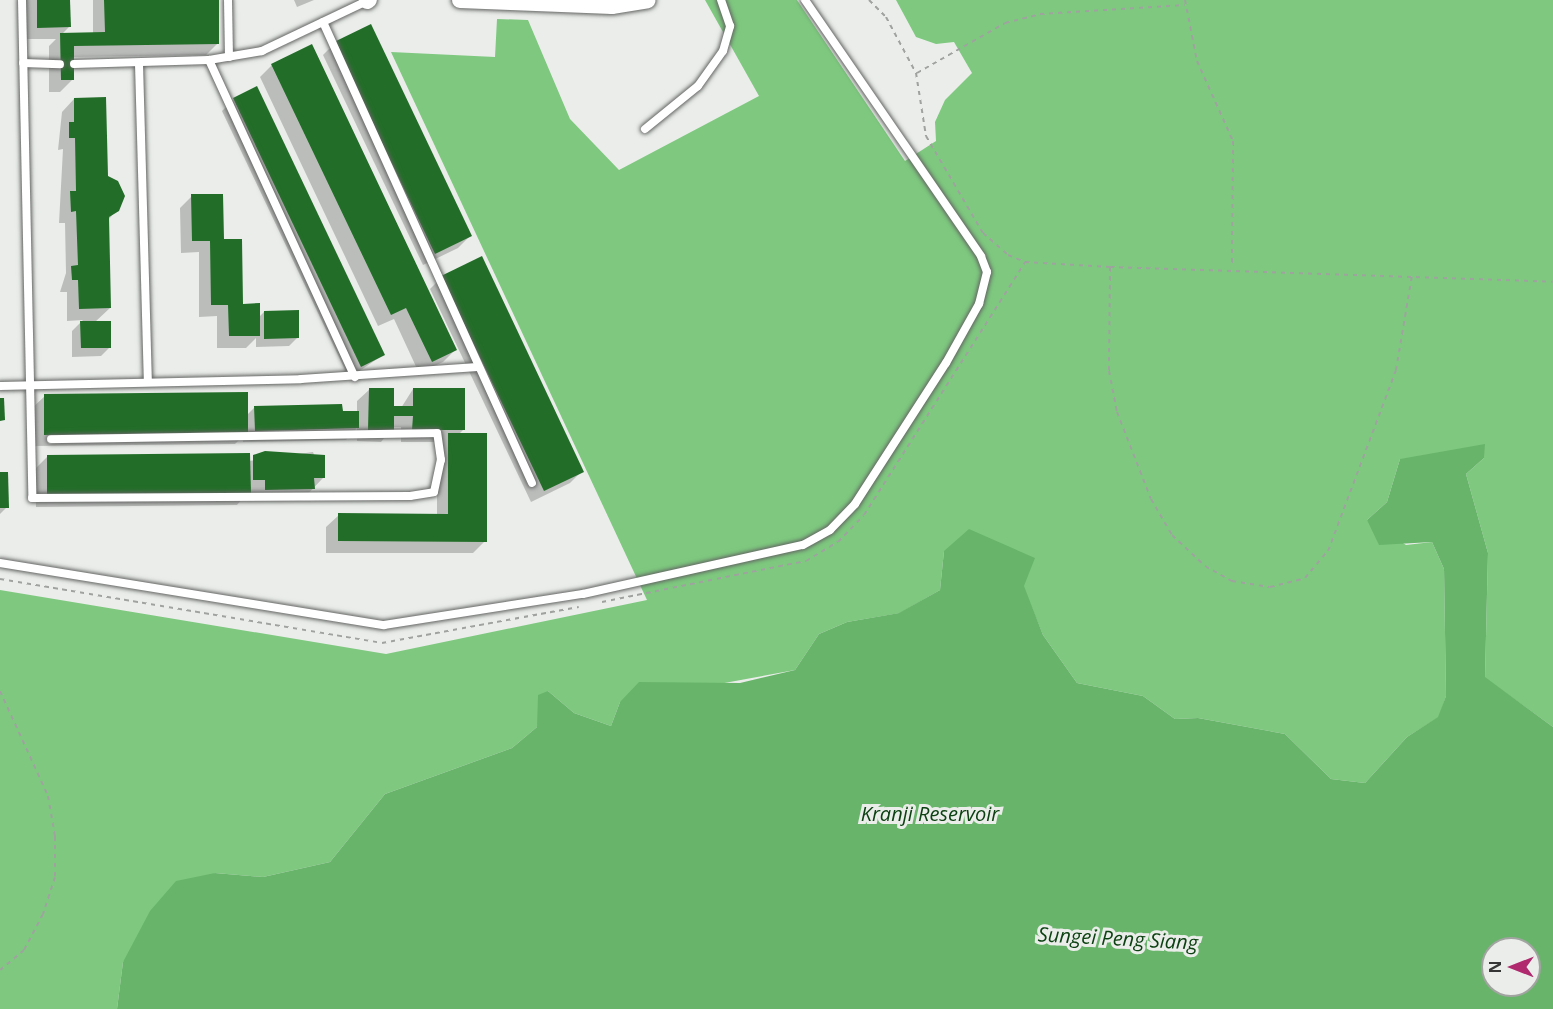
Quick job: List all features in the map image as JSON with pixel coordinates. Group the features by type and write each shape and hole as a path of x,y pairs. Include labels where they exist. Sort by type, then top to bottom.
{"street":[{"path":"460,0 612,6 648,0"}],"lane":[{"path":"22,0 32,498 410,496 434,492 441,460 437,432 51,439"},
{"path":"228,0 230,57"},
{"path":"645,129 698,86 723,51 730,26 721,0"},
{"path":"0,563 384,626 583,594 803,545 830,530 855,504 946,363 979,304 987,272 981,256 805,0"},
{"path":"74,64 139,64 209,60 262,51 368,1"},
{"path":"323,22 532,483"},
{"path":"209,60 355,377"},
{"path":"23,63 60,64"},
{"path":"139,64 148,382"},
{"path":"0,386 355,377 478,367"}],"path":[{"path":"869,0 886,17 916,73 926,136 983,233 1025,262 1110,267 1232,267 1553,282"},
{"path":"1185,0 1197,61 1233,141 1232,267"},
{"path":"916,73 1005,23 1040,14 1185,4"},
{"path":"599,603 806,561 838,542 864,514 1025,262"},
{"path":"1110,267 1109,371 1117,412 1151,499 1172,535 1205,566 1232,581 1270,587 1305,578 1328,551 1396,370 1412,274"},
{"path":"0,579 382,643 587,605"},
{"path":"0,691 48,796 55,836 55,877 43,914 24,950 0,970"}],"shaded area":[{"path":"705,0 797,0 905,161 936,141 935,122 945,100 972,73 954,42 936,44 916,37 896,0 1553,0 1553,727 1485,678 1488,553 1466,474 1484,458 1400,459 1387,502 1367,520 1406,545 1432,542 1444,569 1446,696 1439,717 1407,737 1365,783 1331,779 1285,734 1198,718 1175,719 1143,696 1077,683 1043,635 1023,586 944,551 940,590 900,613 847,622 819,634 795,670 620,702 611,726 574,713 548,691 537,727 512,748 385,794 330,862 263,877 215,873 123,962 117,1009 0,1009 0,590 386,654 647,600 391,52 495,57 497,19 528,20 570,119 619,170 759,96"}],"water":[{"name":"Kranji Reservoir","path":"1485,444 1484,458 1466,474 1488,553 1485,677 1553,727 1553,1009 117,1009 123,962 150,911 176,881 215,873 263,877 330,862 385,794 512,748 537,727 538,695 548,691 574,713 611,726 620,702 639,682 740,683 795,670 819,634 847,622 899,613 940,590 944,551 969,529 1035,558 1024,586 1043,635 1077,683 1143,696 1175,719 1198,718 1285,734 1331,779 1365,783 1407,737 1438,717 1446,696 1444,569 1432,542 1379,545 1367,520 1387,502 1400,459"}],"building":[{"path":"37,0 70,0 71,27 37,28"},
{"path":"104,0 219,0 219,44 74,46 74,80 61,80 60,33 105,32"},
{"path":"371,24 472,236 435,254 334,42"},
{"path":"312,44 457,350 432,362 406,308 391,315 271,64"},
{"path":"257,86 385,355 361,367 233,98"},
{"path":"106,97 108,176 118,181 125,196 119,211 109,217 111,308 79,309 78,280 72,280 71,266 78,265 76,211 71,212 70,191 76,191 75,138 69,138 69,122 74,122 74,98"},
{"path":"191,194 223,194 224,239 242,239 243,304 260,303 260,336 229,336 228,305 211,305 210,241 192,241"},
{"path":"482,256 584,472 544,491 441,276"},
{"path":"299,310 299,338 264,339 264,311"},
{"path":"80,321 111,321 111,348 81,348"},
{"path":"369,388 394,388 394,406 413,406 413,388 465,388 465,430 412,430 413,416 394,416 394,430 368,430"},
{"path":"248,392 248,432 44,435 44,394"},
{"path":"0,398 4,398 5,420 0,421"},
{"path":"342,404 343,411 359,411 359,428 255,431 254,406"},
{"path":"448,433 487,433 487,542 338,541 338,513 448,514"},
{"path":"265,451 325,455 325,478 314,478 315,489 265,490 265,480 253,480 253,455"},
{"path":"250,453 251,493 47,495 47,455"},
{"path":"0,472 8,472 9,508 0,508"}],"water label":[{"name":"Sungei Peng Siang","path":"1118,938"}]}
